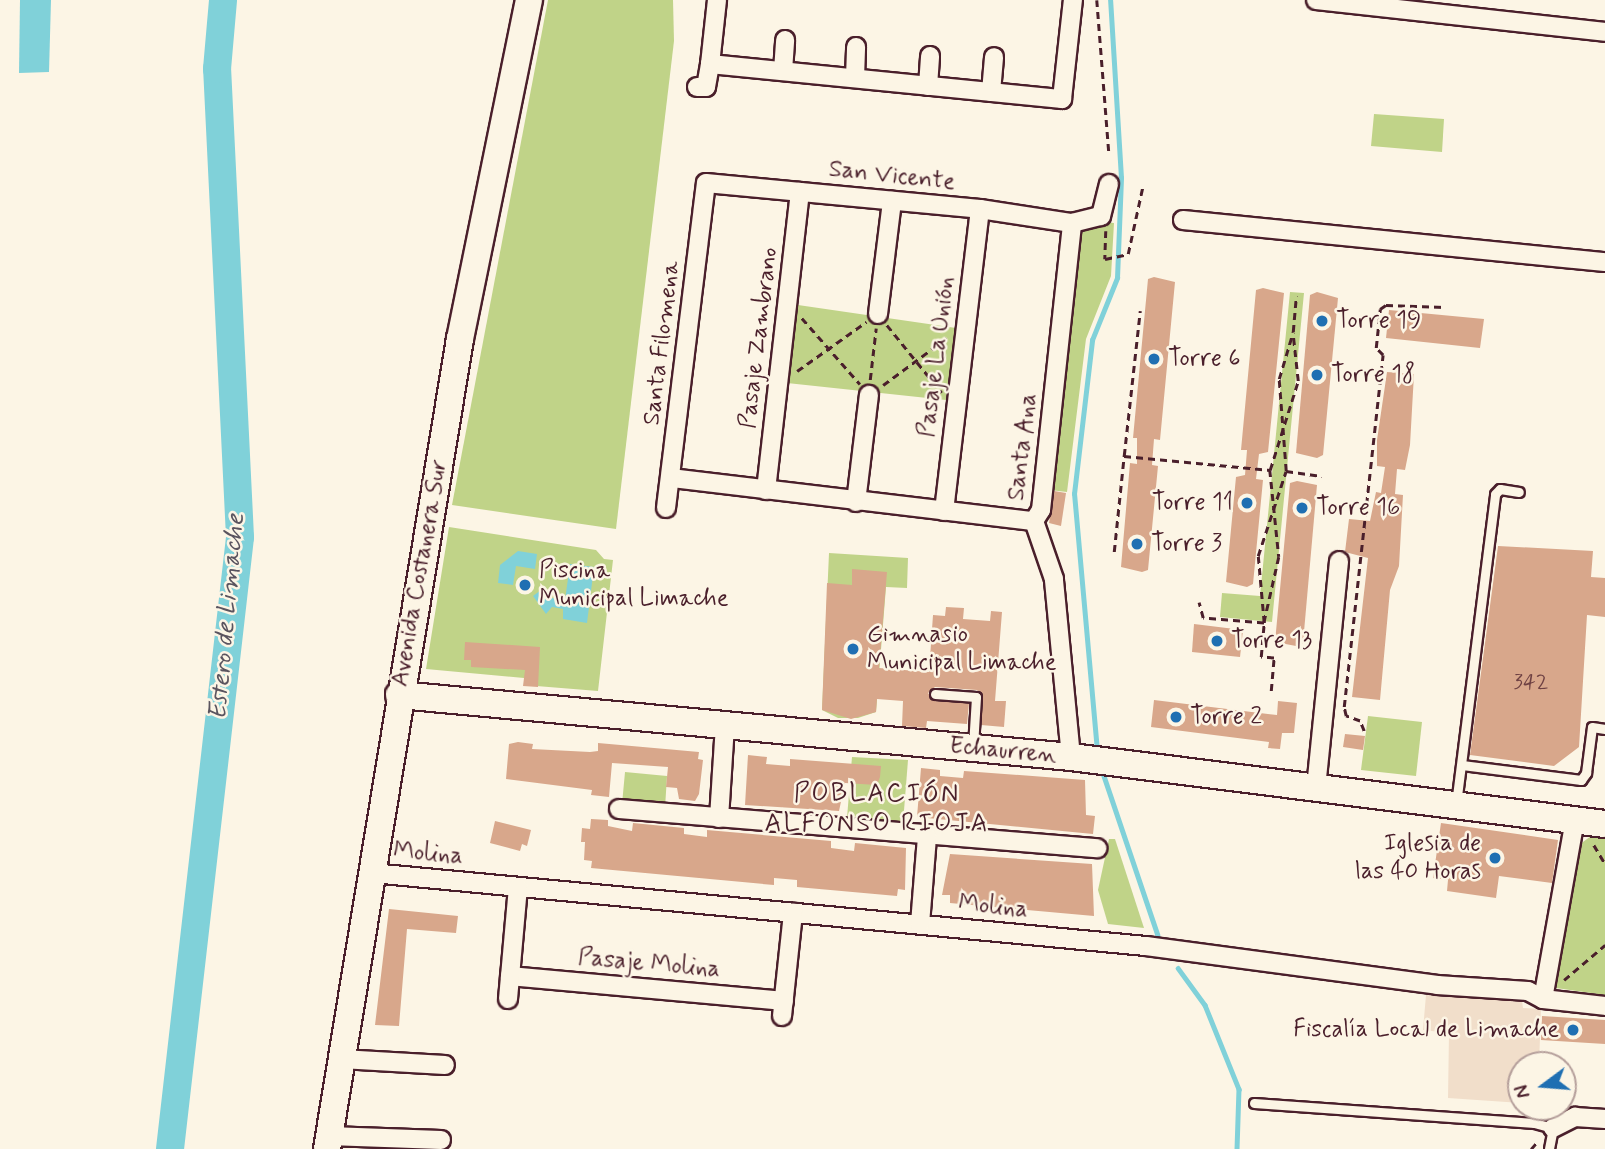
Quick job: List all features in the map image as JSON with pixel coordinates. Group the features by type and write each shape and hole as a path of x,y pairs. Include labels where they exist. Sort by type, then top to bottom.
{"street":[{"name":"Avenida Costanera Sur","path":"328,1142 399,695 460,338 529,0"},
{"path":"696,87 706,87 717,0"},
{"path":"710,64 1062,99 1073,0"},
{"path":"1316,0 1605,32"},
{"path":"783,71 785,40"},
{"path":"855,78 856,47"},
{"path":"928,86 930,55"},
{"path":"991,92 994,57"},
{"name":"San Vicente","path":"706,183 980,209 1072,223"},
{"name":"Santa Filomena","path":"666,508 706,183"},
{"path":"1072,223 1101,216 1109,184"},
{"name":"Pasaje Zambrano","path":"766,490 800,192"},
{"path":"878,314 892,201"},
{"name":"Pasaje La Unión","path":"944,511 980,209"},
{"path":"1183,220 1605,262"},
{"name":"Santa Ana","path":"1072,223 1041,510 1034,521 1054,579 1092,760"},
{"path":"856,502 869,395"},
{"path":"671,478 1034,521"},
{"path":"1316,788 1339,561"},
{"name":"Echaurren","path":"399,695 1092,760 1605,824"},
{"path":"719,818 726,725"},
{"path":"619,809 927,837 1097,848"},
{"path":"1543,999 1575,820"},
{"path":"920,924 927,837"},
{"name":"Molina","path":"372,873 1146,946 1437,985 1528,990 1543,999 1605,1006"},
{"path":"508,999 518,887"},
{"name":"Pasaje Molina","path":"510,975 783,1009 793,913"},
{"path":"341,1059 445,1065"},
{"path":"1553,1128 1575,1117 1605,1119"},
{"path":"328,1142 442,1140"}],"lane":[{"path":"1456,805 1495,494 1500,489 1518,492"},
{"path":"935,694 976,697 973,748"},
{"path":"1462,765 1581,780 1586,774 1592,727 1605,729"},
{"path":"1254,1103 1534,1123 1553,1128 1549,1149"}],"path":[{"path":"1097,0 1109,154"},
{"path":"1101,216 1106,221 1104,257 1110,259 1124,256 1130,251 1143,185"},
{"path":"1271,691 1274,658 1261,657 1264,624 1279,557 1270,470 1298,380 1293,332 1296,296"},
{"path":"788,303 869,395"},
{"path":"1364,731 1360,721 1346,716 1344,707 1383,355 1376,348 1380,309 1387,305 1445,307"},
{"path":"1114,552 1140,311"},
{"path":"778,385 878,314"},
{"path":"878,314 956,409"},
{"path":"869,395 878,314"},
{"path":"869,395 966,324"},
{"path":"1264,624 1258,556 1286,471 1279,379 1293,332"},
{"path":"1124,456 1270,470"},
{"path":"1286,471 1322,476"},
{"path":"1199,603 1203,618 1264,624"},
{"path":"1543,999 1605,946"}],"shaded area":[{"path":"1426,995 1522,1001 1523,1008 1541,1009 1540,1051 1507,1051 1507,1102 1448,1098 1449,1033 1423,1030"}],"green space":[{"path":"548,0 673,0 674,41 616,529 452,505"},
{"path":"1374,114 1444,119 1442,152 1371,146"},
{"path":"1090,221 1114,223 1111,276 1086,339 1067,492 1050,490 1081,227"},
{"path":"1290,292 1304,293 1272,622 1220,617 1222,593 1260,596"},
{"path":"798,305 956,328 946,400 787,383"},
{"name":"Piscina Municipal Limache","path":"449,527 596,550 604,559 613,560 598,691 524,685 524,678 426,669"},
{"name":"Gimnasio Municipal Limache","path":"829,553 908,558 907,588 886,587 876,712 858,718 838,718 822,710"},
{"path":"1368,716 1422,722 1416,776 1361,770"},
{"path":"852,757 908,760 903,823 847,818"},
{"path":"625,772 667,776 665,808 622,804"},
{"path":"1591,836 1605,837 1605,995 1556,988 1552,981 1579,845"},
{"path":"1109,839 1115,839 1144,928 1108,924 1098,890"}],"water":[{"path":"20,0 51,0 49,72 19,73"},
{"path":"518,551 537,554 535,569 516,566 513,585 498,583 500,565"},
{"path":"570,564 594,567 587,623 563,619 563,609 552,607 546,614 533,596 545,587 552,598 565,600"}],"building":[{"path":"1154,277 1175,282 1160,440 1154,439 1152,465 1158,466 1148,570 1142,572 1121,567 1130,463 1137,464 1137,438 1133,438 1148,279"},
{"path":"1263,288 1284,293 1268,452 1259,454 1256,479 1263,480 1253,584 1247,587 1226,582 1236,477 1245,475 1247,450 1241,450 1256,290"},
{"path":"1317,292 1338,298 1323,455 1317,458 1296,453 1310,295"},
{"path":"1389,310 1484,319 1480,348 1386,338"},
{"path":"1387,372 1414,374 1410,445 1405,470 1397,469 1395,494 1403,495 1399,566 1390,590 1380,700 1352,697 1368,558 1345,552 1349,519 1370,521 1376,492 1381,493 1385,467 1377,466 1377,440"},
{"path":"1297,481 1317,485 1303,643 1296,646 1275,642 1290,483"},
{"path":"1054,491 1066,493 1061,526 1049,523"},
{"path":"1498,546 1593,551 1591,577 1605,578 1605,617 1587,615 1579,747 1554,766 1470,755"},
{"path":"852,569 887,572 879,668 929,672 933,615 945,616 946,607 964,608 963,619 990,621 991,611 1002,612 995,701 1006,701 1004,727 981,725 983,697 977,690 935,687 928,693 934,701 969,703 967,724 927,721 926,728 902,726 903,701 877,699 876,712 851,719 822,710 827,583 852,585"},
{"name":"Torre 13","path":"1194,624 1243,630 1240,657 1192,652"},
{"path":"465,642 540,647 538,687 523,686 525,670 471,667 471,660 464,660"},
{"path":"1154,700 1277,715 1278,701 1297,703 1294,733 1282,733 1280,749 1268,748 1269,742 1151,727"},
{"path":"1345,734 1365,736 1363,750 1343,747"},
{"path":"598,743 699,752 698,759 703,760 699,794 695,801 679,799 677,788 666,787 668,767 612,763 609,797 591,795 592,790 506,779 509,744 533,744 532,749 590,752 598,751"},
{"path":"748,755 767,757 766,764 790,766 790,759 881,766 880,777 877,785 845,783 839,811 745,805"},
{"path":"921,768 940,770 940,776 963,778 964,771 1085,780 1086,815 1095,816 1093,834 917,817"},
{"path":"591,819 608,820 608,826 632,831 633,823 684,828 684,834 707,837 707,830 831,841 831,848 854,851 855,843 906,848 905,890 898,889 897,896 797,887 797,880 774,878 774,885 591,868 592,861 584,860 585,842 581,842 582,828 590,829"},
{"path":"495,821 531,830 527,846 522,844 520,851 490,843"},
{"name":"Iglesia de las 40 Horas","path":"1441,823 1558,840 1552,883 1499,876 1496,898 1447,891 1448,880 1433,878"},
{"path":"950,854 1092,864 1094,916 950,903 950,895 942,895"},
{"path":"389,909 458,916 456,933 407,929 399,1026 375,1025"},
{"name":"Fiscalía Local de Limache","path":"1542,1016 1605,1020 1605,1044 1541,1040"}],"waterway":[{"name":"Estero de Limache","path":"170,1149 240,537 217,69 223,0"},
{"path":"1097,751 1074,494 1092,340 1117,278 1121,178 1110,0"},
{"path":"1102,770 1158,935"},
{"path":"1178,968 1205,1005 1239,1089 1237,1149"}],"place":[{"name":"Torre 19","path":"1322,321"},
{"name":"Torre 6","path":"1154,359"},
{"name":"Torre 18","path":"1317,375"},
{"name":"Torre 11","path":"1247,503"},
{"name":"Torre 16","path":"1302,508"},
{"name":"Torre 3","path":"1137,544"},
{"name":"Piscina Municipal Limache","path":"525,585"},
{"name":"Torre 13","path":"1217,641"},
{"name":"Gimnasio Municipal Limache","path":"853,649"},
{"name":"Torre 2","path":"1176,717"},
{"name":"Iglesia de las 40 Horas","path":"1495,858"},
{"name":"Fiscalía Local de Limache","path":"1573,1030"}],"district":[{"name":"POBLACIÓN ALFONSO RIOJA","path":"877,810"}]}
